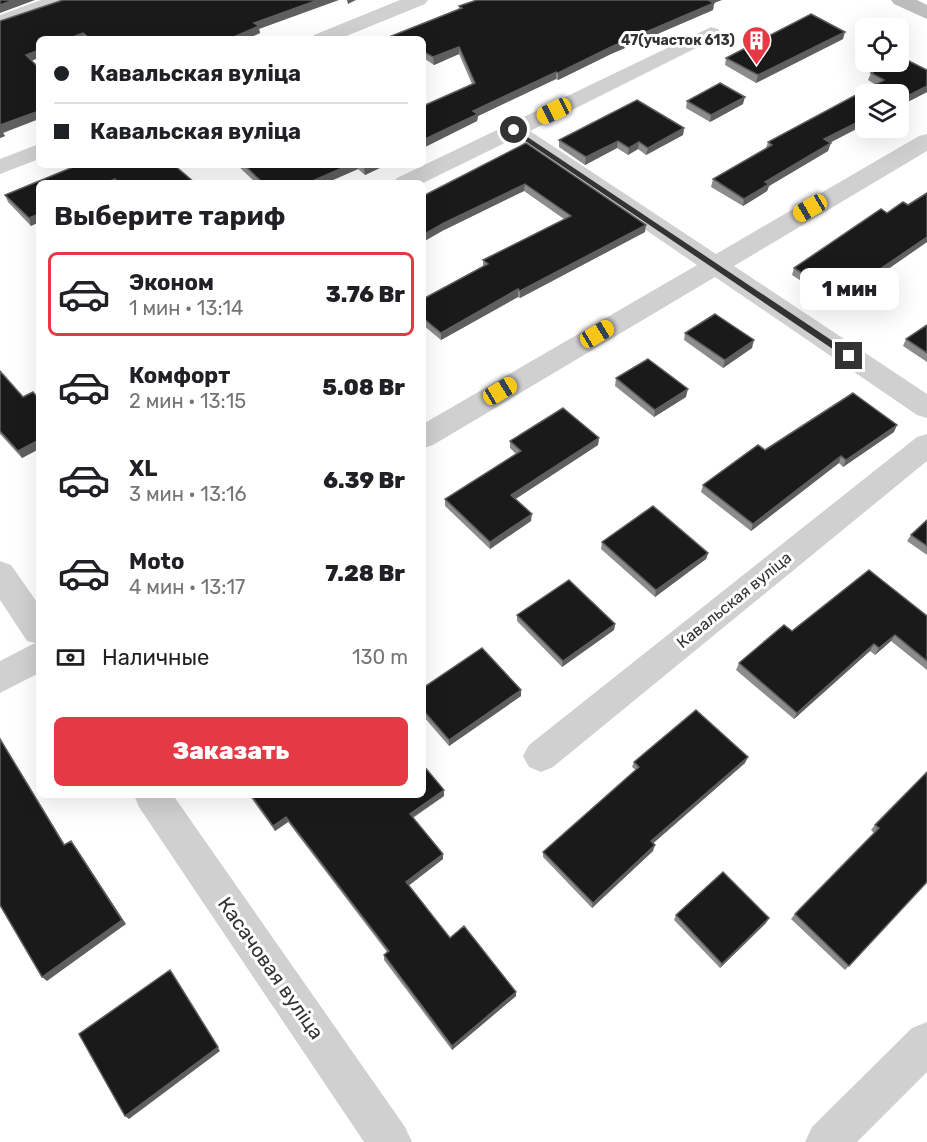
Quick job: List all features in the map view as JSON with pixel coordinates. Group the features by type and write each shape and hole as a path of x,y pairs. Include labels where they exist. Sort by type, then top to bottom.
{"street":[{"path":"0,21 60,0"},
{"path":"328,36 418,0"},
{"path":"901,0 927,13"},
{"path":"411,180 711,33"},
{"path":"514,130 927,408"},
{"path":"426,435 927,141"},
{"path":"0,167 36,152"},
{"name":"Кавальская вуліца","path":"541,756 927,445"},
{"path":"0,574 36,627"},
{"path":"0,678 36,658"},
{"name":"Касачовая вуліца","path":"154,798 390,1142"},
{"path":"827,1142 927,1044"}],"building":[{"path":"0,0 13,0 0,5"},
{"path":"63,0 318,0 254,23 259,26 236,36 86,36 83,33 75,36 36,36 36,51 26,55 36,65 36,112 0,125 0,21"},
{"path":"477,0 708,0 714,3 611,47 473,111 478,114 426,139 426,105 475,83 459,47 433,57 426,54 426,36 392,36 462,8 459,6"},
{"path":"811,14 845,32 758,75 726,58"},
{"path":"909,61 927,70 927,86 909,95 909,84 877,84 884,80 871,73 909,72"},
{"path":"720,83 745,97 711,115 687,101"},
{"path":"855,96 855,124 824,139 831,143 765,182 769,184 744,199 713,179 772,145 768,142"},
{"path":"637,100 684,128 648,148 639,142 629,148 618,141 586,157 559,140"},
{"path":"526,143 646,225 520,291 518,289 441,333 426,320 426,297 488,264 483,260 571,216 525,184 426,233 426,194"},
{"path":"71,168 178,168 192,180 115,179 42,180"},
{"path":"247,168 342,168 315,180 260,180"},
{"path":"36,182 36,215 29,218 5,195"},
{"path":"927,193 927,237 873,274 883,279 848,303 794,268 881,209 887,213 903,202 908,205"},
{"path":"715,314 754,340 725,360 685,333"},
{"path":"927,325 927,353 906,339"},
{"path":"648,359 688,389 655,410 616,378"},
{"path":"0,371 23,397 33,392 36,396 36,442 18,451 0,431"},
{"path":"853,393 897,425 846,460 841,456 753,524 703,485 758,445 765,450"},
{"path":"563,408 599,438 511,495 532,514 490,542 445,499 521,451 510,441"},
{"path":"653,506 708,553 656,590 602,542"},
{"path":"927,520 927,546 911,535"},
{"path":"869,570 927,616 927,661 895,635 879,648 874,644 797,713 739,663 784,625 792,631"},
{"path":"569,580 615,624 563,661 517,615"},
{"path":"482,648 521,690 449,740 426,713 426,686"},
{"path":"696,710 748,757 651,841 655,845 593,903 543,852 639,767 634,762"},
{"path":"0,739 64,845 71,841 122,920 42,977 0,905"},
{"path":"426,769 444,790 410,814 443,854 406,882 450,938 464,926 516,992 452,1046 384,955 389,951 286,817 273,826 253,798 426,798"},
{"path":"927,772 927,882 849,966 795,914 879,828 875,825"},
{"path":"723,872 769,918 722,964 676,915"},
{"path":"170,970 218,1047 125,1116 79,1034"}],"place":[{"name":"47(участок 613)","path":"756,66"}],"route":[{"path":"514,130 849,356"}]}
